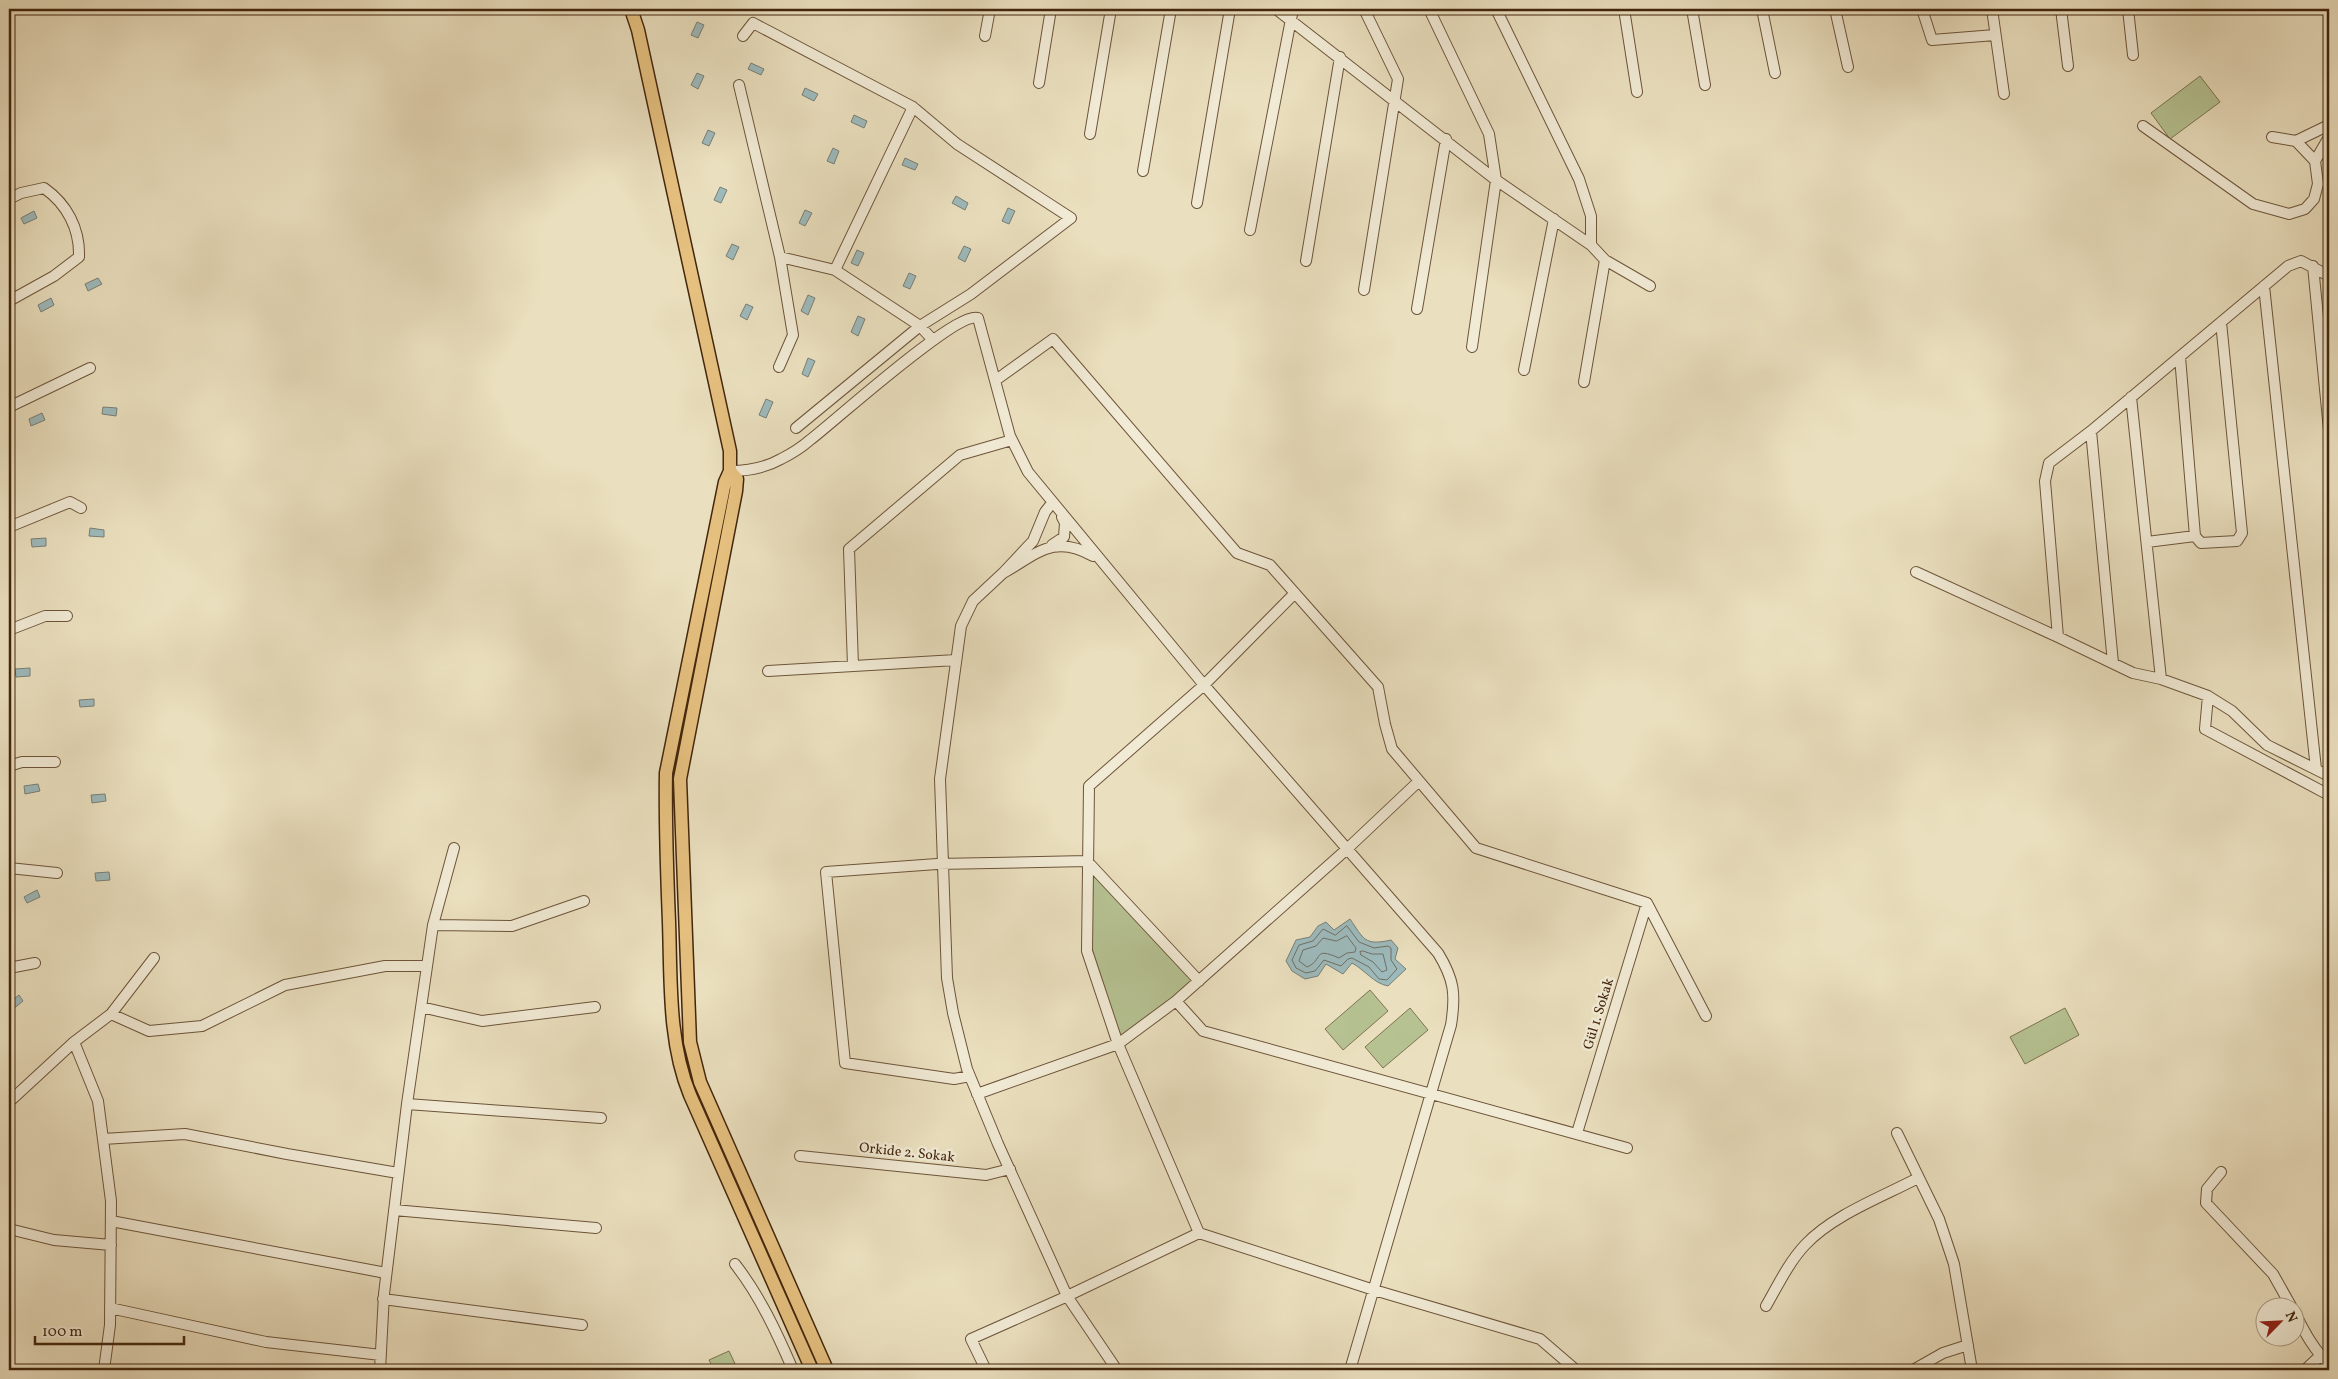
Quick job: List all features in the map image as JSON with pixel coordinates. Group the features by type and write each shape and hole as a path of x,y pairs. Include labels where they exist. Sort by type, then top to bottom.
{"main road":[{"path":"631,9 638,30 730,451 730,472 725,482 666,773 665,813 675,1031 682,1076 812,1370"},
{"path":"730,472 737,479 736,491 680,779 690,1042 700,1082 827,1370"},
{"path":"700,1120 714,1113"}],"street":[{"path":"985,36 990,9"},
{"path":"1039,83 1051,9"},
{"path":"1090,134 1111,9"},
{"path":"1143,171 1171,9"},
{"path":"1197,203 1230,9"},
{"path":"1276,9 1396,99 1496,180 1591,245 1605,260 1650,286"},
{"path":"1250,230 1293,9"},
{"path":"1364,9 1398,79 1364,290"},
{"path":"1429,9 1489,134 1496,180 1472,347"},
{"path":"1496,9 1579,179 1591,216 1591,245"},
{"path":"1624,9 1637,92"},
{"path":"1692,9 1705,85"},
{"path":"1762,9 1775,73"},
{"path":"1835,9 1848,67"},
{"path":"1922,9 1932,40 1995,35"},
{"path":"1992,9 2004,94"},
{"path":"2061,9 2068,66"},
{"path":"2128,9 2132,55"},
{"path":"743,36 753,23 913,107 958,144 1071,218 971,294 920,326 796,428"},
{"path":"1306,261 1340,57"},
{"path":"739,85 780,257 793,335 778,367"},
{"path":"835,270 913,107"},
{"path":"2272,137 2296,141 2329,125"},
{"path":"2144,126 2253,204 2289,214 2305,209 2314,199 2318,184 2314,161 2296,141"},
{"path":"2314,161 2329,137"},
{"path":"1417,309 1446,140"},
{"path":"9,199 21,193 44,188 57,197 72,221 80,240 79,257 54,276 9,301"},
{"path":"1524,370 1554,219"},
{"path":"780,257 835,270 920,326 932,339"},
{"path":"1584,382 1605,260"},
{"path":"2058,637 2045,481 2050,463 2288,266 2301,261 2329,276"},
{"path":"2313,266 2329,430"},
{"path":"2264,286 2316,769"},
{"path":"730,472 750,471 781,460 810,441 932,339 970,317 978,318 1012,440 1028,472 1204,685 1438,952 1452,980 1454,1002 1450,1025 1350,1370"},
{"path":"2180,357 2195,536 2202,544 2237,541 2242,533 2221,322"},
{"path":"996,380 1053,340 1237,553 1270,565 1378,688 1384,724 1392,749 1476,848 1647,902 1706,1016"},
{"path":"9,407 90,368"},
{"path":"2131,397 2161,679"},
{"path":"2091,431 2113,663"},
{"path":"853,666 850,549 960,455 1012,440"},
{"path":"9,527 70,502 81,508"},
{"path":"1052,503 1045,512 1033,541 973,601 966,612 961,626 940,779 947,978 953,1013 970,1076 977,1094 1067,1296 1117,1370"},
{"path":"1003,573 1064,537 1065,523 1062,515"},
{"path":"2147,542 2195,536"},
{"path":"1049,547 1064,546 1079,549 1098,559"},
{"path":"1916,572 2058,637 2133,674 2161,679 2208,696 2232,712 2267,745 2329,776"},
{"path":"1199,1233 1118,1044 1087,951 1089,786 1204,685 1295,593"},
{"path":"9,630 45,616 67,616"},
{"path":"768,671 956,660"},
{"path":"2208,696 2205,728 2329,795"},
{"path":"9,766 22,762 55,762"},
{"path":"977,1094 1118,1044 1176,1002 1347,849 1419,781"},
{"path":"380,1370 383,1299 407,1104 433,925 454,848"},
{"path":"970,1076 954,1079 845,1064 826,872 942,864 1087,861 1199,981"},
{"path":"9,868 57,873"},
{"path":"433,925 512,926 584,901"},
{"name":"Gül 1. Sokak","path":"1577,1134 1647,902"},
{"path":"9,1102 74,1042 111,1014 154,958"},
{"path":"9,968 35,963"},
{"path":"111,1014 149,1031 202,1026 285,985 385,966 427,966"},
{"path":"1176,1002 1203,1031 1431,1092 1627,1148"},
{"path":"421,1007 482,1021 595,1007"},
{"path":"74,1042 98,1100 111,1201 110,1308 104,1370"},
{"path":"407,1104 601,1118"},
{"path":"1897,1133 1938,1219 1954,1264 1972,1370"},
{"path":"103,1138 185,1134 287,1154 398,1172"},
{"name":"Orkide 2. Sokak","path":"800,1156 986,1175 1010,1169"},
{"path":"2221,1172 2207,1189 2206,1203 2273,1274 2285,1296"},
{"path":"1766,1306 1790,1264 1806,1244 1823,1229 1918,1178"},
{"path":"394,1210 596,1228"},
{"path":"111,1221 386,1273"},
{"path":"9,1229 54,1240 110,1245"},
{"path":"986,1370 971,1339 1199,1233 1374,1290 1540,1339 1576,1370"},
{"path":"735,1264 749,1282 778,1336 793,1370"},
{"path":"383,1299 582,1325"},
{"path":"110,1308 266,1342 381,1355"},
{"path":"2306,1335 2329,1364"},
{"path":"1913,1370 1942,1353 1968,1345"},
{"path":"2305,1370 2321,1355"}],"green space":[{"path":"2200,76 2220,102 2170,139 2151,113"},
{"path":"1087,861 1199,981 1118,1044 1087,951"},
{"path":"1370,990 1388,1011 1343,1050 1325,1029"},
{"path":"1410,1008 1428,1030 1383,1068 1365,1047"},
{"path":"2065,1008 2079,1035 2025,1064 2010,1037"},
{"path":"729,1351 738,1370 714,1370 709,1360"}],"water":[{"path":"697,22 704,25 698,38 691,35"},
{"path":"751,63 764,69 761,75 748,69"},
{"path":"697,73 704,76 698,89 691,85"},
{"path":"805,88 818,94 814,101 802,95"},
{"path":"854,115 867,121 864,128 851,122"},
{"path":"708,130 715,133 709,146 702,143"},
{"path":"833,148 839,151 834,164 827,161"},
{"path":"905,158 918,164 915,170 902,165"},
{"path":"720,187 727,190 721,203 714,200"},
{"path":"956,196 968,203 965,210 952,203"},
{"path":"1008,208 1015,211 1009,224 1002,221"},
{"path":"805,210 812,213 805,226 799,223"},
{"path":"34,211 37,218 24,224 21,218"},
{"path":"732,244 739,247 733,260 726,256"},
{"path":"964,246 971,249 965,262 958,258"},
{"path":"857,250 864,253 858,266 851,263"},
{"path":"909,273 916,276 910,289 903,286"},
{"path":"98,278 102,284 88,291 85,284"},
{"path":"808,295 815,298 808,315 801,311"},
{"path":"51,298 54,305 41,312 38,305"},
{"path":"746,304 753,307 747,320 740,316"},
{"path":"858,316 865,319 858,336 851,332"},
{"path":"808,358 815,361 808,377 802,374"},
{"path":"766,399 773,402 766,418 759,415"},
{"path":"103,407 117,408 116,416 102,414"},
{"path":"42,413 45,420 31,426 29,419"},
{"path":"90,528 104,530 104,537 89,536"},
{"path":"46,538 46,546 32,547 31,539"},
{"path":"30,668 30,676 16,677 15,669"},
{"path":"94,699 94,706 80,707 79,700"},
{"path":"38,784 40,791 25,794 24,786"},
{"path":"105,794 106,801 92,803 91,795"},
{"path":"109,872 110,880 96,881 95,873"},
{"path":"37,890 40,897 27,903 24,897"},
{"path":"1350,919 1366,939 1375,942 1391,940 1398,948 1395,959 1406,969 1388,986 1373,979 1352,963 1343,974 1326,964 1318,976 1305,979 1292,971 1286,961 1296,940 1310,937 1318,926 1326,922 1334,930"},
{"path":"19,995 23,1001 12,1010 9,1003"}]}
